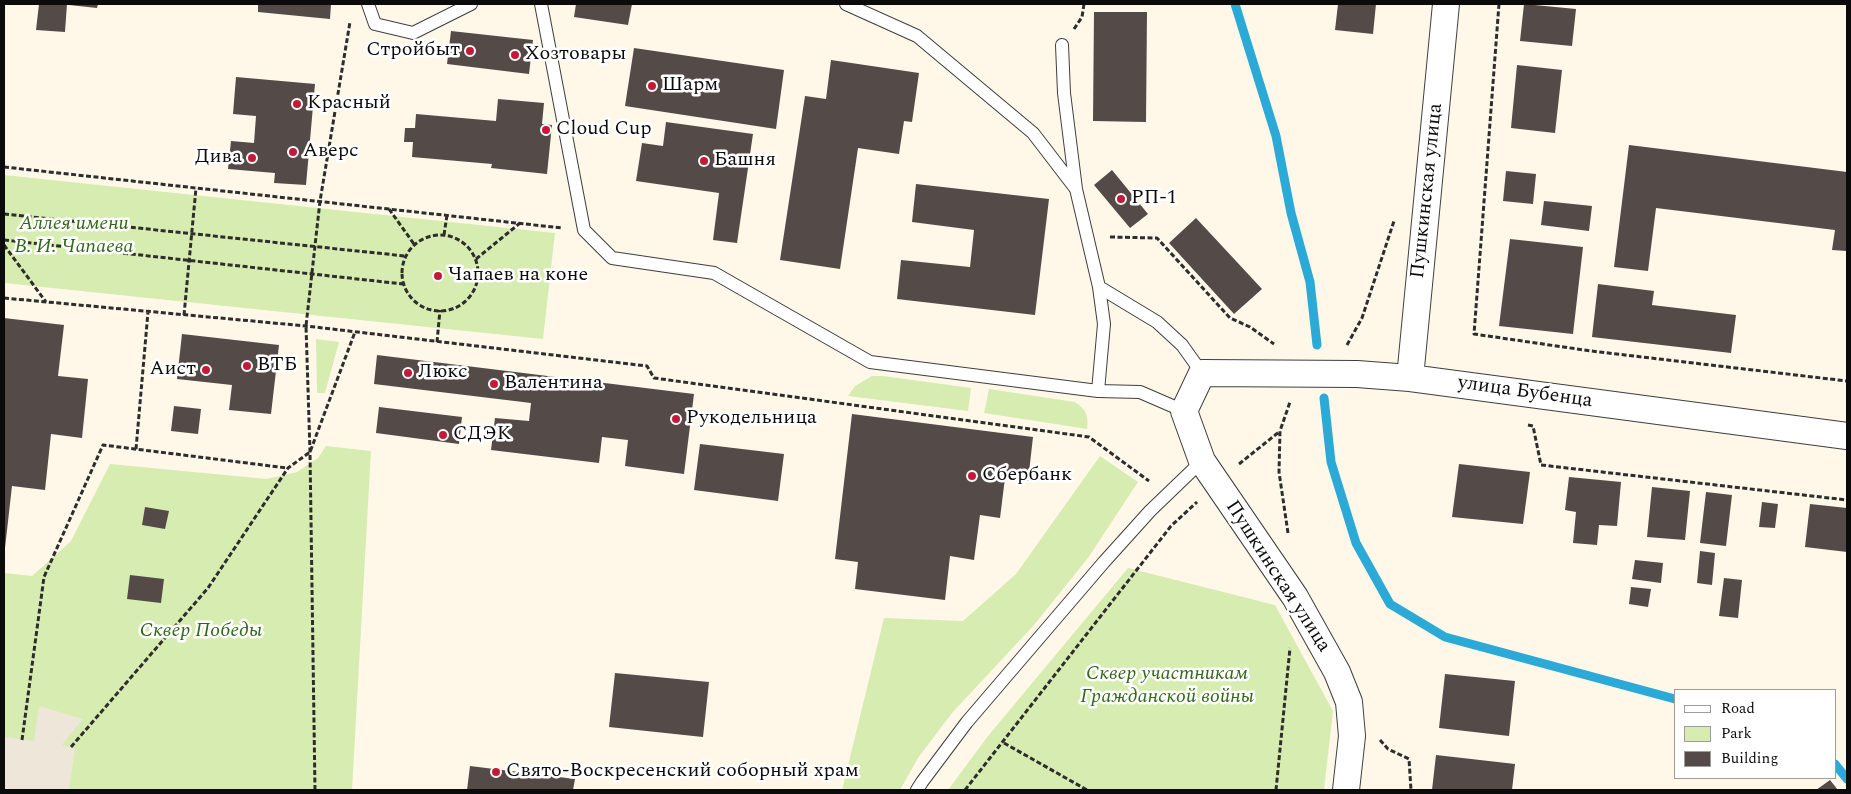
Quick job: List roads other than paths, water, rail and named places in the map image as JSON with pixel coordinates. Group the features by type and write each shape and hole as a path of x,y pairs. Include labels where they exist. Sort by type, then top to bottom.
{"street":[{"name":"Пушкинская улица","path":"1410,378 1446,4"},
{"name":"улица Бубенца","path":"1202,372 1357,374 1410,378 1847,436"},
{"path":"1184,411 1202,372"},
{"name":"Пушкинская улица","path":"1184,411 1202,461 1295,597 1337,672 1349,702 1352,736 1346,790"}],"lane":[{"path":"368,4 375,24 413,33 471,4"},
{"path":"541,4 584,230 612,258 714,272 870,362 1098,391 1140,392 1184,411"},
{"path":"846,4 917,36 1033,133 1076,189"},
{"path":"1062,45 1064,93 1076,189 1099,287 1104,324 1098,391"},
{"path":"1099,287 1158,322 1182,345 1202,372"},
{"path":"917,790 968,722 1104,562 1167,494 1202,461"}],"waterway":[{"path":"1235,4 1276,136 1291,213 1310,282 1317,345"},
{"path":"1324,398 1331,462 1356,543 1390,604 1445,637 1674,699"},
{"path":"1836,765 1847,779"}],"place":[{"name":"Стройбыт","path":"470,51"},
{"name":"Хозтовары","path":"515,55"},
{"name":"Шарм","path":"652,86"},
{"name":"Красный","path":"297,104"},
{"name":"Cloud Cup","path":"546,130"},
{"name":"Аверс","path":"293,152"},
{"name":"Дива","path":"252,158"},
{"name":"Башня","path":"704,161"},
{"name":"РП-1","path":"1121,199"},
{"name":"Чапаев на коне","path":"438,276"},
{"name":"ВТБ","path":"247,366"},
{"name":"Аист","path":"206,370"},
{"name":"Люкс","path":"408,373"},
{"name":"Валентина","path":"494,384"},
{"name":"Рукодельница","path":"676,419"},
{"name":"СДЭК","path":"443,435"},
{"name":"Сбербанк","path":"972,476"},
{"name":"Свято-Воскресенский соборный храм","path":"496,772"}],"park label":[{"name":"Аллея имени В. И. Чапаева","path":"74,236"},
{"name":"Сквер Победы","path":"201,632"},
{"name":"Сквер участникам Гражданской войны","path":"1167,686"}]}
